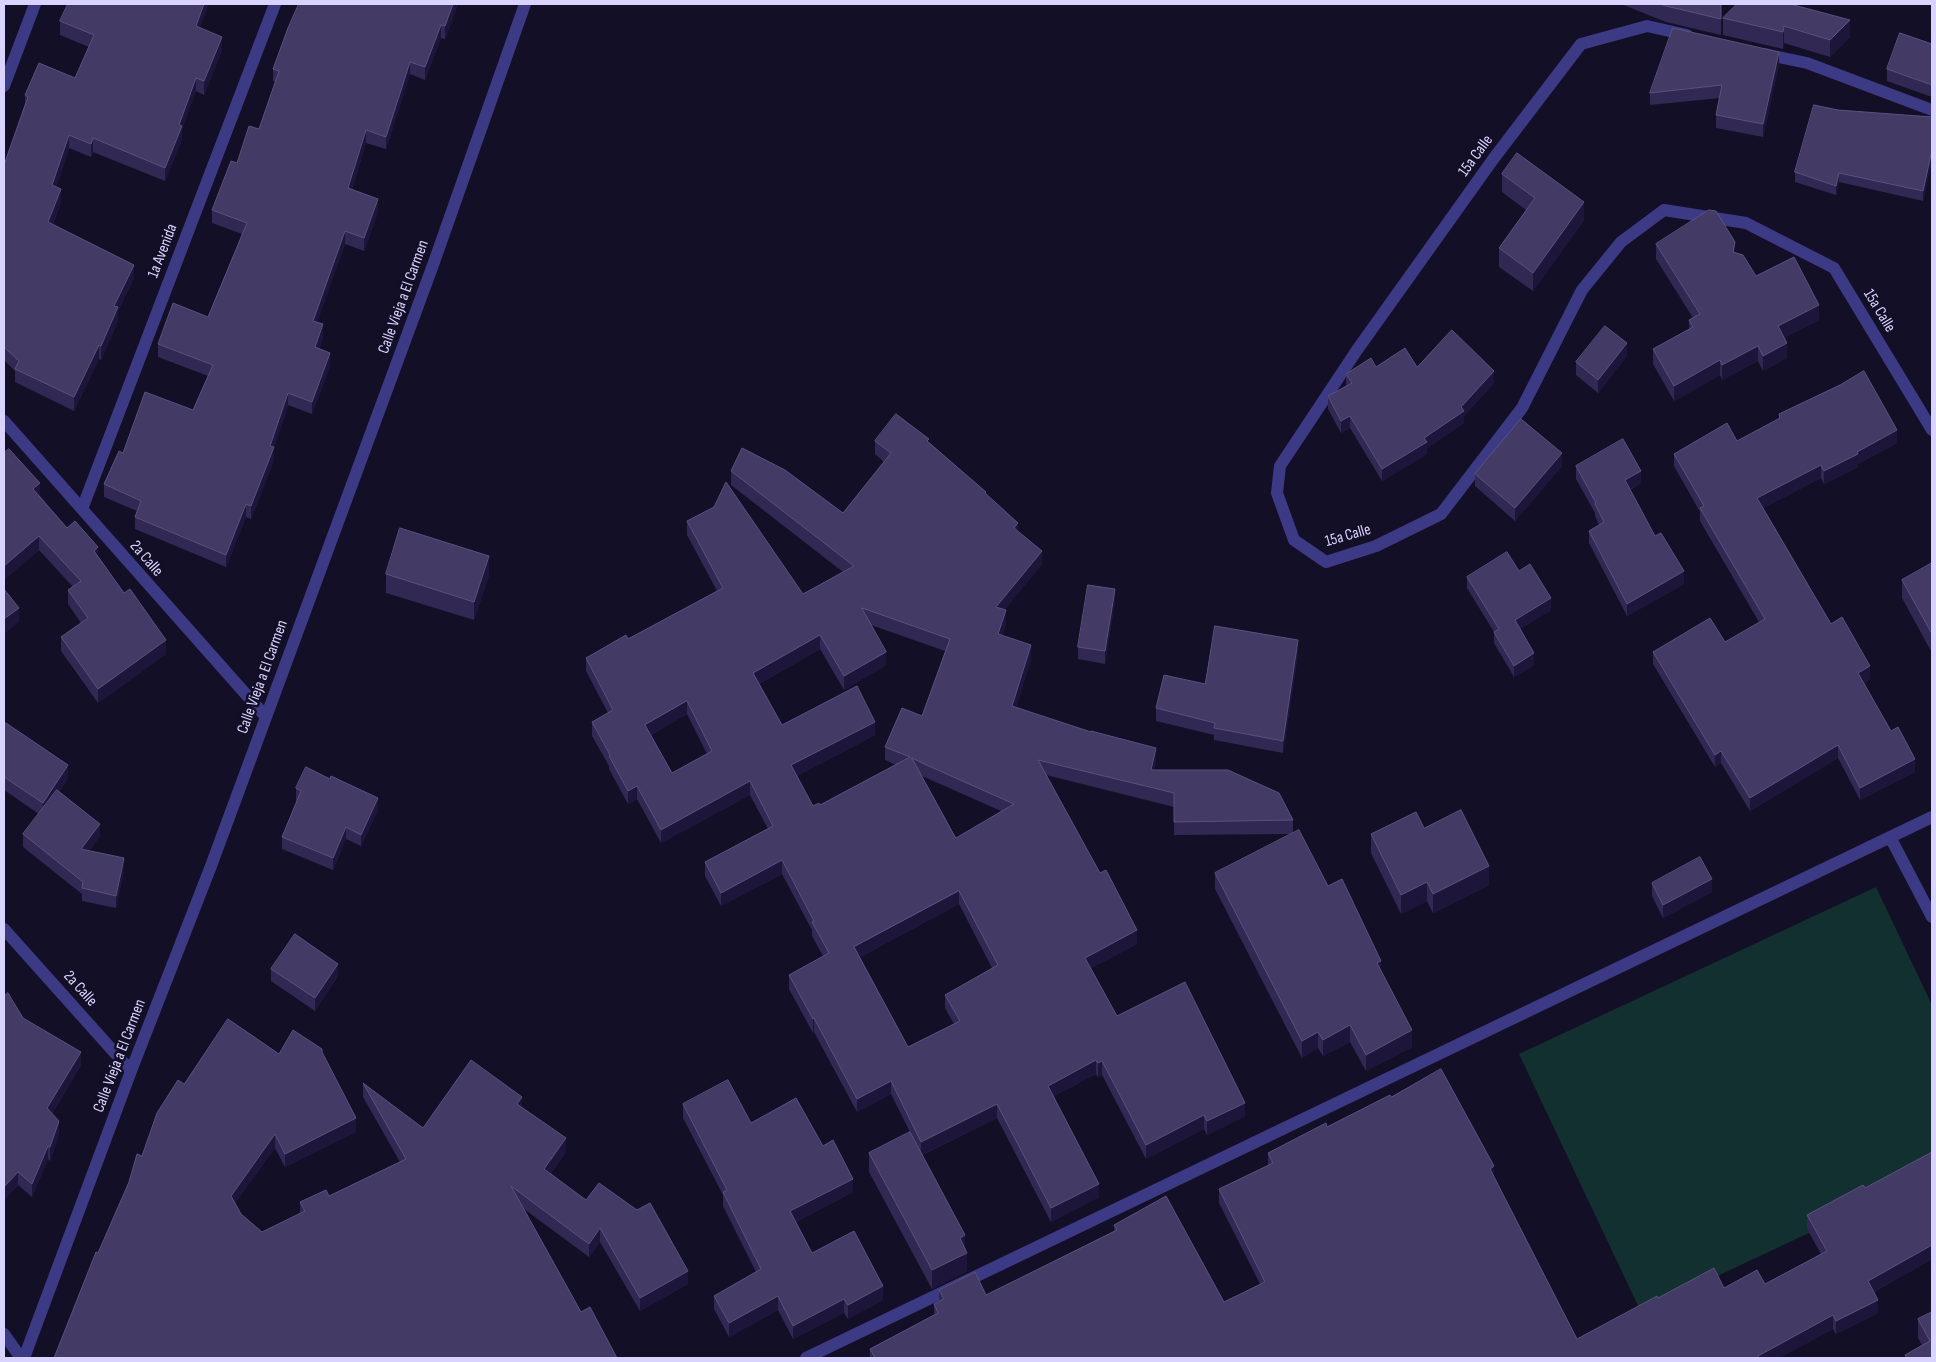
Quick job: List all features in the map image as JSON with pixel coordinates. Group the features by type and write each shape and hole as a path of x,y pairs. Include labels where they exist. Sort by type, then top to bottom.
{"street":[{"path":"4,86 35,4"},
{"name":"1a Avenida","path":"82,509 275,4"},
{"name":"Calle Vieja a El Carmen","path":"22,1358 211,866 433,265 525,4"},
{"name":"15a Calle","path":"1694,37 1647,26 1581,44 1494,158 1380,318 1280,466 1277,493 1294,540 1326,562 1376,546 1441,514 1522,408 1582,290 1621,242 1664,210 1746,224 1834,268 1932,430"},
{"path":"1751,50 1807,63 1932,110"},
{"name":"2a Calle","path":"4,421 266,716"},
{"path":"806,1358 1932,817"},
{"path":"1890,837 1932,917"},
{"name":"2a Calle","path":"4,929 131,1072"},
{"path":"4,1334 22,1358"}],"green space":[{"path":"1876,887 1932,1005 1932,1175 1641,1312 1519,1054"}],"building":[{"path":"68,4 204,4 196,26 222,37 204,81 196,78 179,125 182,126 165,168 93,138 91,144 69,135 52,185 61,189 48,222 134,265 114,306 118,307 101,346 99,345 74,397 15,369 19,361 4,347 4,165 28,97 25,95 39,63 75,78 94,35 60,21"},
{"path":"299,4 453,4 445,26 441,25 425,67 410,62 386,137 366,130 348,188 378,199 364,238 345,231 313,321 323,324 315,347 330,353 312,402 288,393 270,446 274,447 251,506 246,504 226,555 135,517 141,501 104,484 119,451 123,453 145,392 193,410 213,365 158,344 173,303 208,317 247,223 212,210 231,161 237,163 249,126 259,129 279,71 273,69"},
{"path":"1660,4 1721,4 1721,19 1666,6"},
{"path":"1737,4 1790,4 1850,20 1830,40 1784,26 1783,32 1723,18"},
{"path":"1673,28 1779,52 1763,124 1716,115 1722,85 1650,93"},
{"path":"1900,33 1932,44 1932,85 1887,69"},
{"path":"1814,105 1838,110 1932,117 1932,150 1923,191 1839,173 1836,186 1795,172"},
{"path":"1517,153 1584,202 1533,273 1499,248 1535,198 1502,174"},
{"path":"1709,210 1716,211 1735,242 1733,252 1743,255 1756,276 1794,257 1819,305 1778,326 1787,343 1763,356 1758,346 1722,365 1720,360 1674,386 1653,349 1693,327 1689,320 1700,314 1656,244"},
{"path":"1605,326 1627,343 1598,380 1576,362"},
{"path":"1452,330 1494,371 1461,407 1464,411 1424,438 1427,442 1382,469 1350,416 1341,421 1328,396 1352,383 1346,374 1371,358 1376,367 1405,348 1417,367"},
{"path":"1864,371 1897,430 1857,452 1858,454 1824,471 1821,465 1757,498 1831,624 1842,617 1870,666 1858,673 1891,731 1898,727 1915,759 1860,788 1838,745 1750,798 1721,751 1715,755 1653,652 1710,618 1725,642 1765,619 1700,508 1704,506 1674,454 1727,423 1737,441 1780,418 1779,414 1840,385"},
{"path":"896,414 929,439 927,441 986,492 1018,523 1014,528 1042,551 996,607 1006,610 998,634 1031,645 1012,706 1091,732 1156,748 1151,770 1228,770 1279,793 1293,820 1174,822 1174,793 1038,760 1100,873 1106,870 1137,930 1085,958 1117,1016 1185,982 1245,1103 1207,1121 1204,1115 1146,1145 1102,1061 1098,1063 1096,1060 1048,1086 1099,1184 1051,1208 997,1104 921,1142 891,1081 857,1099 789,975 829,953 782,860 721,893 705,862 773,826 750,781 661,830 637,786 628,791 592,722 613,710 586,658 626,635 628,639 723,588 687,521 714,507 726,482 803,594 854,566 731,471 742,448 785,470 843,513 891,453 875,441","holes":["862,608 950,639 922,716 902,708 885,747 910,757 820,805 819,803 813,806 791,765 875,722 857,686 782,725 753,673 820,635 844,676 886,652","687,701 712,751 672,773 645,725","912,758 1014,804 956,838","959,891 998,965 945,995 960,1021 908,1047 854,947"]},
{"path":"1521,419 1562,453 1515,508 1475,474"},
{"path":"1623,439 1641,471 1625,480 1655,536 1661,533 1684,571 1627,604 1589,531 1604,522 1576,466"},
{"path":"9,449 40,483 33,489 67,528 75,521 98,547 94,551 124,593 130,589 166,640 98,689 61,637 88,618 68,590 81,581 39,536 4,566 4,453"},
{"path":"400,528 489,556 474,602 386,574"},
{"path":"1507,552 1519,571 1530,564 1551,598 1515,620 1534,653 1514,666 1494,632 1499,629 1467,577"},
{"path":"1932,563 1932,634 1902,580"},
{"path":"1088,585 1115,589 1105,651 1078,647"},
{"path":"4,589 19,608 4,619"},
{"path":"1215,626 1298,640 1283,741 1214,728 1215,723 1156,708 1164,675 1205,684"},
{"path":"6,723 68,765 43,803 4,777 4,727"},
{"path":"306,767 330,779 331,776 378,798 361,835 346,827 333,858 282,837 301,791 296,788"},
{"path":"57,790 100,824 81,849 124,858 116,896 82,888 83,882 23,834"},
{"path":"1461,810 1489,866 1433,894 1427,882 1401,895 1371,834 1416,812 1424,828"},
{"path":"1299,830 1328,886 1342,879 1381,961 1377,963 1412,1030 1366,1055 1350,1025 1323,1040 1318,1032 1302,1041 1215,873"},
{"path":"1700,857 1712,879 1663,905 1652,883"},
{"path":"295,934 338,964 315,998 271,969"},
{"path":"8,993 23,1018 81,1052 47,1108 59,1121 50,1147 48,1146 32,1184 18,1172 4,1187 4,996"},
{"path":"228,1019 279,1054 293,1030 322,1049 356,1118 285,1154 275,1134 231,1196 241,1214 262,1232 305,1211 300,1202 326,1190 329,1196 406,1159 363,1083 423,1128 471,1060 522,1097 517,1104 566,1138 544,1169 586,1200 599,1183 637,1210 650,1203 688,1271 640,1298 600,1228 589,1244 511,1186 581,1312 590,1307 617,1358 54,1358 96,1252 98,1253 129,1182 137,1154 142,1156 157,1113 178,1080 184,1084"},
{"path":"1441,1069 1494,1166 1490,1169 1577,1339 1714,1268 1724,1288 1757,1270 1765,1284 1827,1251 1807,1215 1863,1185 1865,1188 1932,1152 1932,1245 1868,1281 1878,1300 1836,1321 1833,1315 1758,1356 1759,1358 875,1358 870,1349 938,1313 934,1304 944,1299 939,1290 975,1272 986,1295 1117,1230 1114,1225 1166,1196 1224,1302 1265,1282 1219,1189 1273,1163 1268,1153 1326,1123 1327,1127 1390,1095 1391,1097"},
{"path":"728,1080 751,1123 796,1098 823,1146 833,1140 853,1179 790,1211 812,1253 854,1231 883,1286 848,1305 844,1299 793,1326 778,1296 729,1323 714,1296 761,1269 723,1192 727,1190 683,1104"},
{"path":"910,1132 965,1235 960,1238 967,1253 932,1270 869,1153"},
{"path":"1932,1312 1932,1358 1907,1358 1905,1355 1930,1341 1918,1319"}]}
